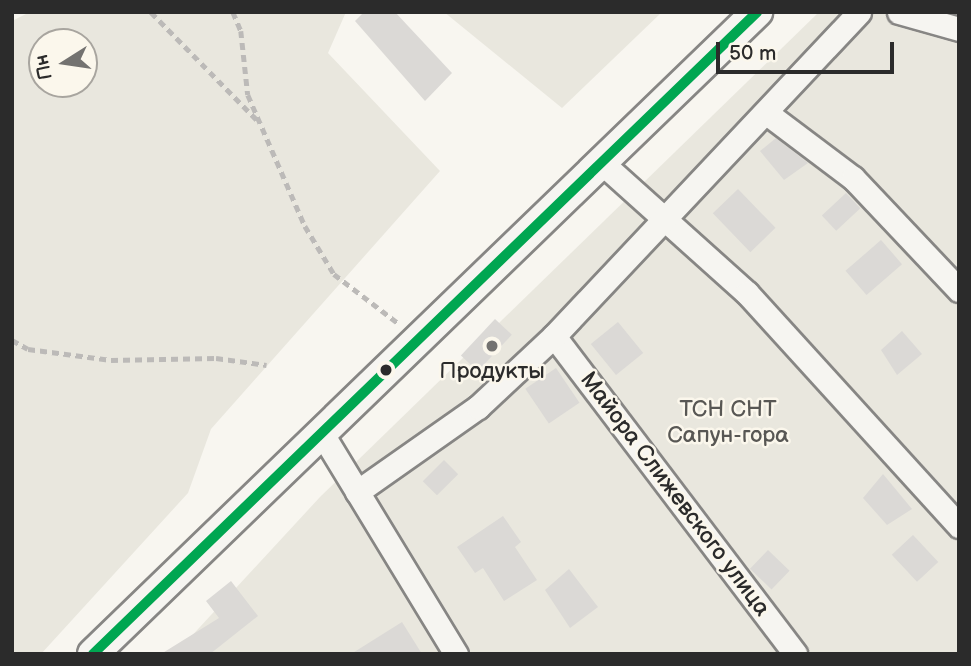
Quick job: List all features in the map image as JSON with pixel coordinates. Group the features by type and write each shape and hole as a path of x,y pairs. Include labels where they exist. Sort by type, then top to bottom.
{"main road":[{"path":"93,654 757,12"}],"street":[{"path":"358,492 478,407 554,336 768,114 859,12"},
{"path":"899,12 959,29"},
{"path":"768,114 853,178 959,290"},
{"path":"601,162 747,293 959,526"},
{"name":"Майора Слижевского улица","path":"554,336 795,654"},
{"path":"321,432 456,654"}],"path":[{"path":"151,12 257,121"},
{"path":"233,12 257,121 304,226 334,274 418,338"},
{"path":"12,340 28,349 111,360 216,358 268,366"}],"green space":[{"path":"30,12 346,12 328,53 440,171 211,429 188,493 41,654 12,654 12,21"},
{"path":"444,12 662,12 562,108"},
{"name":"ТСН СНТ Сапун-гора","path":"819,12 959,12 959,654 175,654 320,497"}],"building":[{"path":"364,12 395,12 452,73 425,101 355,21"},
{"path":"776,138 808,163 784,180 760,151"},
{"path":"738,189 776,228 750,252 713,213"},
{"path":"846,193 860,208 836,231 822,216"},
{"path":"881,240 902,264 867,295 846,271"},
{"path":"495,319 512,335 478,371 461,356"},
{"path":"618,322 643,353 616,375 591,344"},
{"path":"902,331 922,354 897,375 881,350"},
{"path":"556,368 579,403 549,424 525,389"},
{"path":"444,460 458,474 437,495 423,481"},
{"path":"883,474 912,509 887,525 863,498"},
{"path":"503,516 521,542 515,547 537,580 504,601 483,568 475,573 457,547"},
{"path":"913,535 938,562 917,582 892,555"},
{"path":"768,550 790,571 772,590 750,569"},
{"path":"569,569 598,607 570,628 545,590"},
{"path":"231,581 258,616 210,654 161,654 219,618 206,601"},
{"path":"402,622 422,654 351,654"}],"transit line":[{"path":"93,654 757,12"}],"place":[{"name":"Продукты","path":"492,346"}]}
